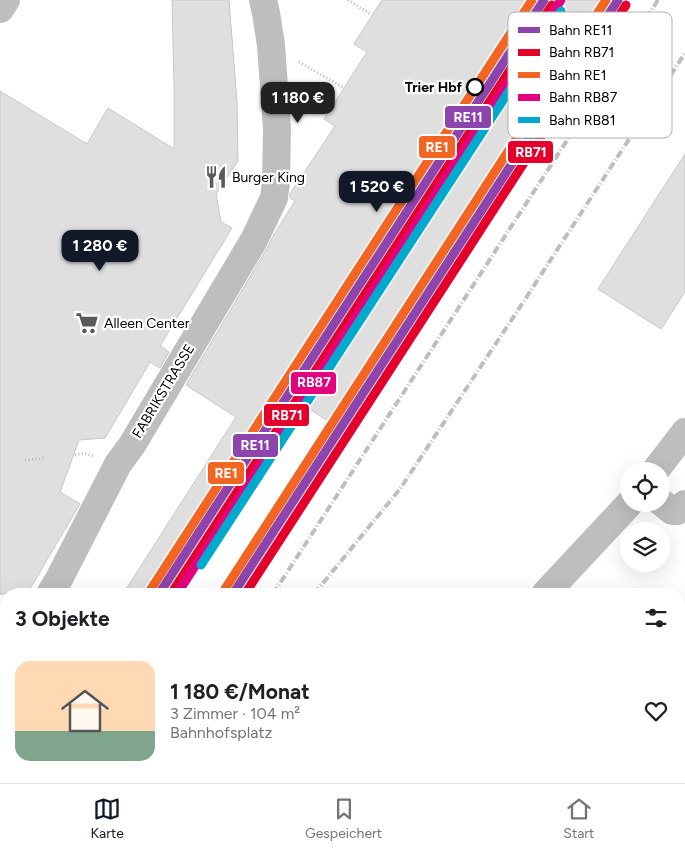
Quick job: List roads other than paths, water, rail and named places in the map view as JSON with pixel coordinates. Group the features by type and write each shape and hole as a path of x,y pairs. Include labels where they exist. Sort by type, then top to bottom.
{"street":[{"path":"0,9 6,0"},
{"name":"FABRIKSTRASSE","path":"54,588 118,464 132,444 254,240 274,198 277,129 271,45 263,0"},
{"path":"662,462 685,432"},
{"path":"670,509 677,511 685,504"},
{"path":"550,588 621,512"}],"railway":[{"path":"650,12 658,0"},
{"path":"672,73 685,53"},
{"path":"277,588 569,138"},
{"path":"319,588 400,489 630,138"}],"rail line":[{"name":"RE1","path":"524,12 532,0"},
{"name":"RE11","path":"536,12 544,0"},
{"name":"RB87","path":"553,12 561,0"},
{"name":"RE1","path":"598,12 606,0"},
{"name":"RE11","path":"610,12 618,0"},
{"name":"RB71","path":"547,12 552,5"},
{"name":"RB71","path":"621,12 626,5"},
{"name":"RE1","path":"152,588 508,37"},
{"name":"RE11","path":"163,588 508,56"},
{"name":"RB71","path":"175,588 508,73"},
{"name":"RB87","path":"181,588 508,82"},
{"name":"RB81","path":"201,565 508,93"},
{"name":"RE1","path":"226,588 517,138"},
{"name":"RE11","path":"237,588 529,138"},
{"name":"RB71","path":"249,588 540,138"}],"place":[{"name":"Trier Hbf","path":"475,87"},
{"name":"Burger King","path":"216,177"},
{"name":"Alleen Center","path":"87,323"}]}
